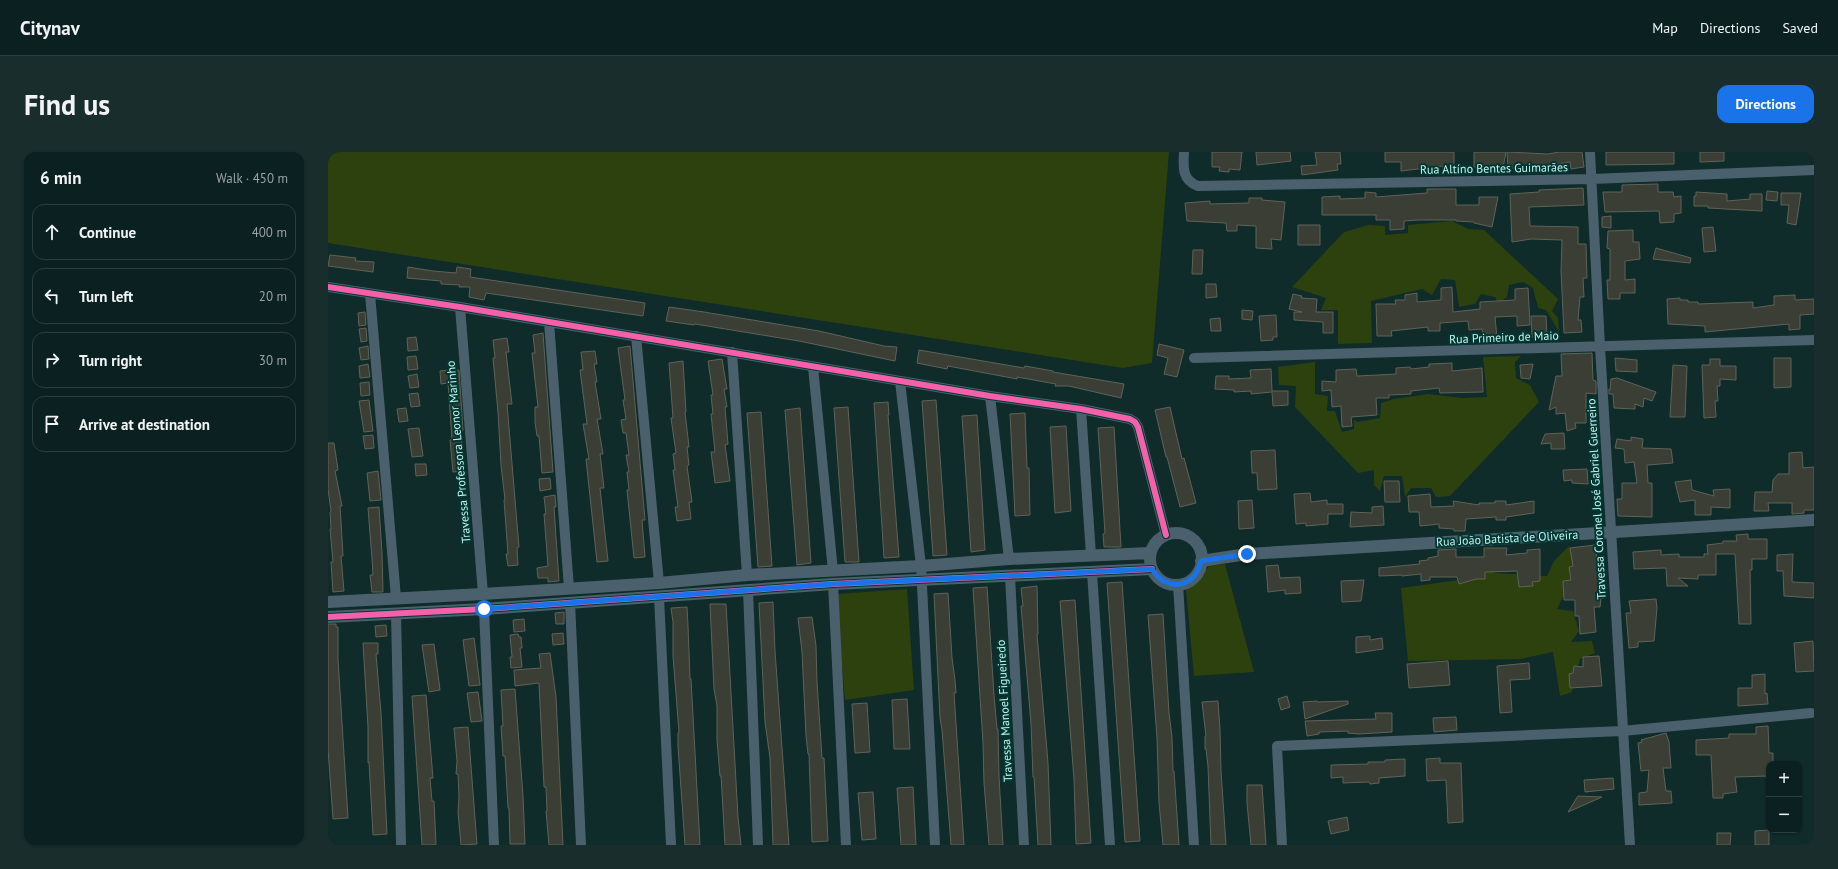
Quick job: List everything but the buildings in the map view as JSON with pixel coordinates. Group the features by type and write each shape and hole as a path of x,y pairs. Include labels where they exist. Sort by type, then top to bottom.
{"street":[{"name":"Rua Altíno Bentes Guimarães","path":"1184,152 1183,171 1191,184 1198,186 1592,179 1814,170"},
{"name":"Travessa Coronel José Gabriel Guerreiro","path":"1590,152 1622,731 1630,845"},
{"path":"328,287 460,307 990,396 1081,409 1130,419 1135,422 1138,427 1166,535"},
{"path":"370,294 396,598"},
{"name":"Travessa Professora Leonor Marinho","path":"460,307 483,594"},
{"path":"549,322 569,588"},
{"path":"636,336 659,583"},
{"name":"Rua Primeiro de Maio","path":"1194,358 1814,340"},
{"path":"732,352 747,575"},
{"path":"813,367 832,571"},
{"path":"900,381 921,566 934,845"},
{"path":"990,396 1009,559"},
{"path":"1081,409 1091,555"},
{"name":"Rua João Batista de Oliveira","path":"1201,561 1247,554 1814,520"},
{"path":"1174,533 1183,534 1191,538 1197,544 1201,552 1199,570 1194,577 1187,582 1178,584 1162,581 1152,569 1150,553 1153,545 1166,535 1174,533"},
{"path":"328,602 659,583 747,575 921,566 1009,559 1150,553"},
{"path":"328,617 484,609 833,584 1152,569"},
{"path":"1092,572 1110,845"},
{"name":"Travessa Manoel Figueiredo","path":"1010,576 1024,845"},
{"path":"833,584 846,845"},
{"path":"1178,584 1194,845"},
{"path":"748,590 758,845"},
{"path":"659,597 671,845"},
{"path":"570,602 581,845"},
{"path":"484,609 494,845"},
{"path":"396,614 401,845"},
{"path":"1282,845 1277,746 1622,731 1812,713"}],"green space":[{"path":"328,152 1169,152 1152,363 1123,368 328,243"},
{"path":"1452,221 1468,229 1484,230 1558,299 1552,311 1558,318 1559,332 1546,310 1538,308 1533,288 1523,282 1509,285 1507,297 1498,304 1495,297 1481,294 1475,304 1459,307 1455,280 1441,279 1432,295 1422,289 1371,301 1372,343 1338,344 1338,310 1321,310 1326,298 1292,287 1344,232 1368,225 1385,226 1385,235 1408,233 1408,225"},
{"path":"1521,356 1515,362 1516,378 1530,385 1539,402 1450,496 1436,497 1431,488 1411,488 1405,497 1402,476 1384,476 1380,491 1374,485 1374,470 1358,473 1295,407 1296,386 1279,385 1278,367 1315,362 1315,394 1328,396 1327,411 1335,411 1342,432 1354,429 1354,420 1358,422 1380,418 1381,403 1394,399 1428,394 1462,398 1487,397 1483,357"},
{"path":"1569,546 1580,561 1557,609 1573,611 1579,631 1571,642 1592,641 1595,653 1580,659 1572,692 1560,696 1553,652 1521,659 1408,661 1401,588 1473,578 1496,559 1495,573 1547,576 1554,561"},
{"path":"1225,564 1254,672 1194,676 1186,590 1200,580 1209,566"},
{"path":"907,589 914,690 845,700 836,594"}],"cycle path":[{"path":"328,287 460,307 990,396 1081,409 1130,419 1135,422 1138,427 1166,535"},
{"path":"328,617 484,609 833,584 1152,569"}],"route":[{"path":"484,609 833,584 1152,569 1156,576 1162,581 1170,584 1178,584 1187,582 1194,577 1199,570 1201,561 1247,554"}]}
